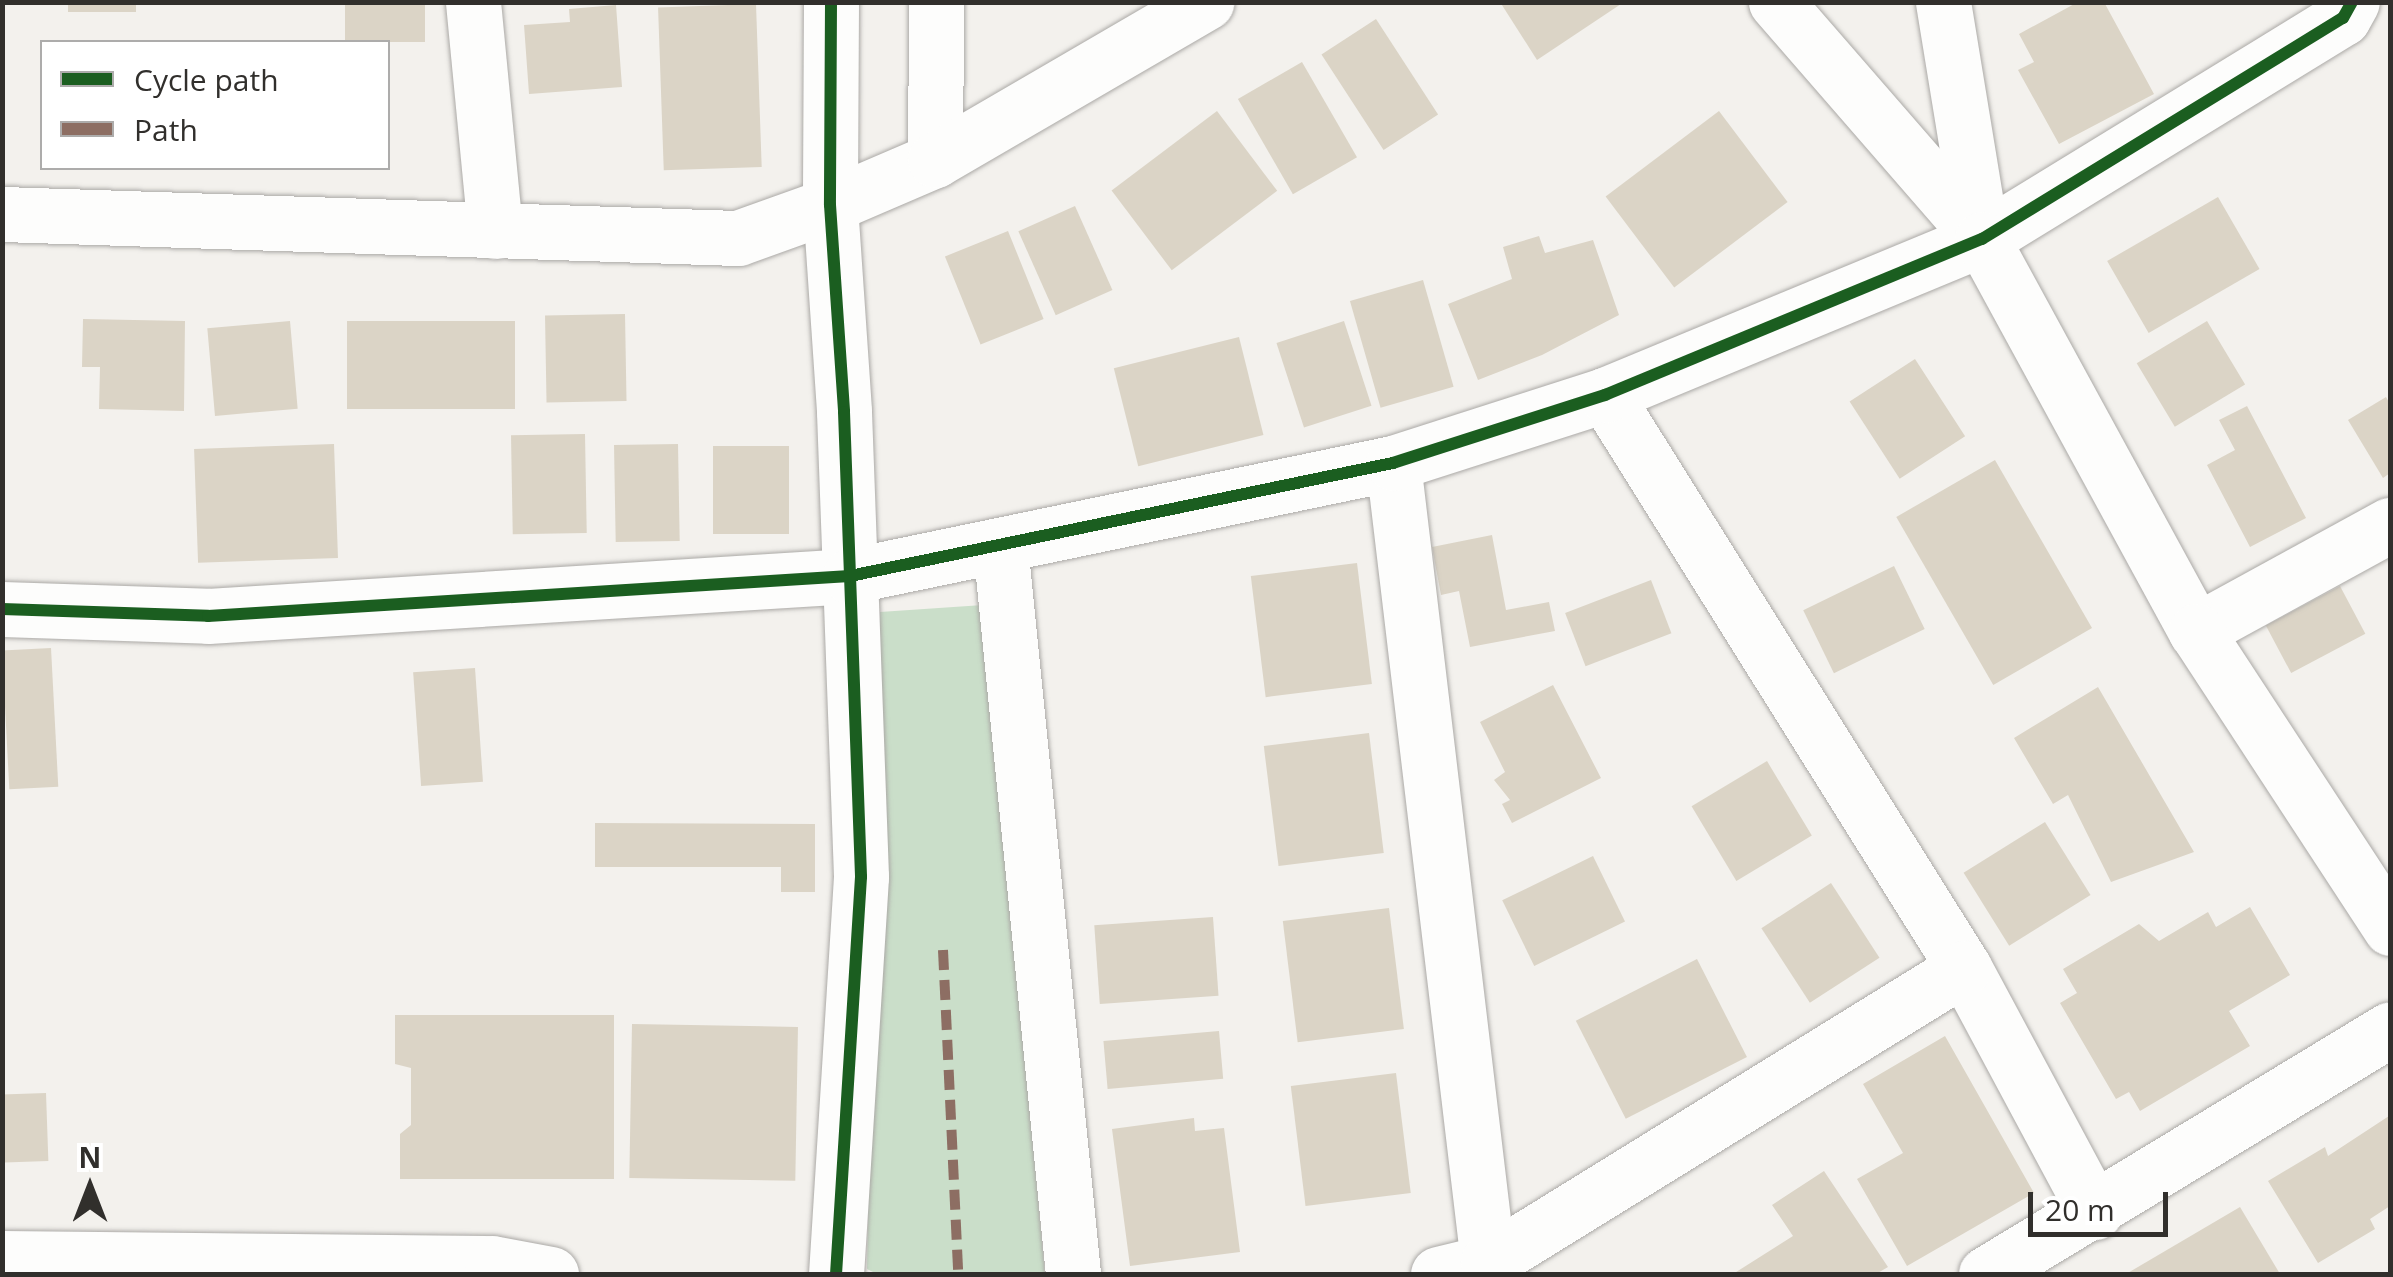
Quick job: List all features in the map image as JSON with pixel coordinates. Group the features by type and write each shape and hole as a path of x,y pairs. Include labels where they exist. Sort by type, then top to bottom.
{"street":[{"path":"473,2 496,231"},
{"path":"831,2 830,206 862,877 836,1274"},
{"path":"934,160 936,2"},
{"path":"2,214 738,238 830,206 934,160 1206,2"},
{"path":"1776,2 1982,239 2196,631 2390,928"},
{"path":"1943,2 1982,239"},
{"path":"2,610 208,616 850,576 1393,463 1605,395 1982,239 2343,18 2352,2"},
{"path":"1605,395 1964,968 2095,1212"},
{"path":"1393,463 1463,1268 1964,968"},
{"path":"2196,631 2390,525"},
{"path":"1000,545 1072,1274"},
{"path":"1986,1274 2095,1212 2390,1029"},
{"path":"2,1258 492,1269 551,1274"}],"green space":[{"path":"983,605 1045,1274 877,1274 867,1269 880,612"}],"building":[{"path":"345,2 425,2 425,42 345,40"},
{"path":"1500,2 1624,2 1537,60"},
{"path":"2078,2 2104,2 2154,94 2059,144 2018,70 2034,62 2019,34"},
{"path":"68,3 136,3 136,12 68,12"},
{"path":"756,4 762,167 664,170 658,7"},
{"path":"616,5 622,87 529,94 524,25 570,22 569,9"},
{"path":"1376,19 1438,115 1384,150 1321,54"},
{"path":"1302,62 1357,157 1293,194 1238,99"},
{"path":"1217,111 1277,191 1172,270 1112,190"},
{"path":"1719,111 1788,202 1674,288 1606,196"},
{"path":"2218,197 2260,269 2149,333 2107,261"},
{"path":"1075,206 1112,290 1056,315 1018,231"},
{"path":"1008,231 1044,319 981,345 945,256"},
{"path":"1539,236 1545,253 1593,240 1619,315 1542,355 1478,380 1448,304 1512,279 1503,247"},
{"path":"1423,280 1454,387 1381,408 1350,301"},
{"path":"625,314 627,401 547,402 545,315"},
{"path":"83,319 185,321 184,411 99,409 100,367 82,367"},
{"path":"290,321 298,409 215,416 207,328"},
{"path":"347,321 515,321 515,409 347,409"},
{"path":"1344,321 1372,406 1304,428 1276,343"},
{"path":"2207,321 2245,384 2175,427 2137,363"},
{"path":"1239,337 1263,435 1138,466 1114,368"},
{"path":"1915,359 1965,436 1900,479 1850,401"},
{"path":"2386,397 2390,404 2390,473 2383,478 2348,420"},
{"path":"2247,406 2306,518 2250,547 2207,465 2235,450 2219,420"},
{"path":"585,434 587,533 513,534 511,435"},
{"path":"334,444 338,558 198,563 194,449"},
{"path":"678,444 680,541 616,542 614,445"},
{"path":"713,446 789,446 789,534 713,534"},
{"path":"1995,460 2092,628 1993,685 1896,517"},
{"path":"1492,535 1506,610 1549,602 1555,631 1470,647 1459,591 1441,595 1432,547"},
{"path":"1357,563 1372,684 1266,697 1251,576"},
{"path":"1894,566 1925,629 1834,673 1803,610"},
{"path":"1651,580 1671,633 1586,666 1565,613"},
{"path":"2340,586 2365,634 2291,673 2266,625"},
{"path":"51,648 58,787 9,789 2,651"},
{"path":"475,668 483,782 421,786 413,672"},
{"path":"1553,685 1601,778 1512,823 1502,804 1510,800 1494,780 1505,772 1480,722"},
{"path":"2098,687 2194,852 2111,882 2068,795 2053,804 2014,738"},
{"path":"1369,733 1384,853 1279,866 1264,746"},
{"path":"1767,761 1812,836 1736,881 1692,806"},
{"path":"2045,822 2091,895 2009,946 1964,873"},
{"path":"595,823 815,824 815,892 781,892 781,867 595,867"},
{"path":"1593,856 1625,922 1534,966 1502,900"},
{"path":"1831,883 1879,958 1810,1003 1761,928"},
{"path":"2250,907 2290,975 2229,1011 2250,1046 2140,1111 2129,1092 2116,1099 2060,1003 2077,993 2063,969 2139,924 2159,941 2208,912 2216,927"},
{"path":"1389,908 1404,1029 1298,1042 1283,921"},
{"path":"1213,917 1219,996 1100,1004 1094,925"},
{"path":"1697,959 1747,1057 1626,1119 1576,1021"},
{"path":"395,1015 614,1015 614,1179 400,1179 400,1134 411,1125 411,1068 395,1064"},
{"path":"632,1024 798,1027 795,1181 629,1178"},
{"path":"1219,1031 1223,1079 1108,1089 1103,1041"},
{"path":"1945,1036 2034,1193 1907,1266 1857,1179 1903,1153 1863,1084"},
{"path":"1396,1073 1411,1193 1306,1206 1291,1086"},
{"path":"46,1093 48,1161 4,1162 2,1095"},
{"path":"2389,1116 2390,1206 2370,1219 2375,1229 2318,1263 2268,1181 2325,1147 2328,1156"},
{"path":"1194,1118 1195,1131 1224,1128 1240,1252 1130,1266 1112,1129"},
{"path":"1824,1171 1888,1267 1876,1274 1733,1274 1793,1236 1772,1205"},
{"path":"2240,1207 2280,1274 2126,1274"}],"marked path":[{"path":"943,950 958,1274"}],"cycle path":[{"path":"831,2 830,205 844,412 861,877 836,1274"},
{"path":"2,609 208,616 850,576 1393,463 1605,395 1982,239 2343,18 2352,2"}]}
